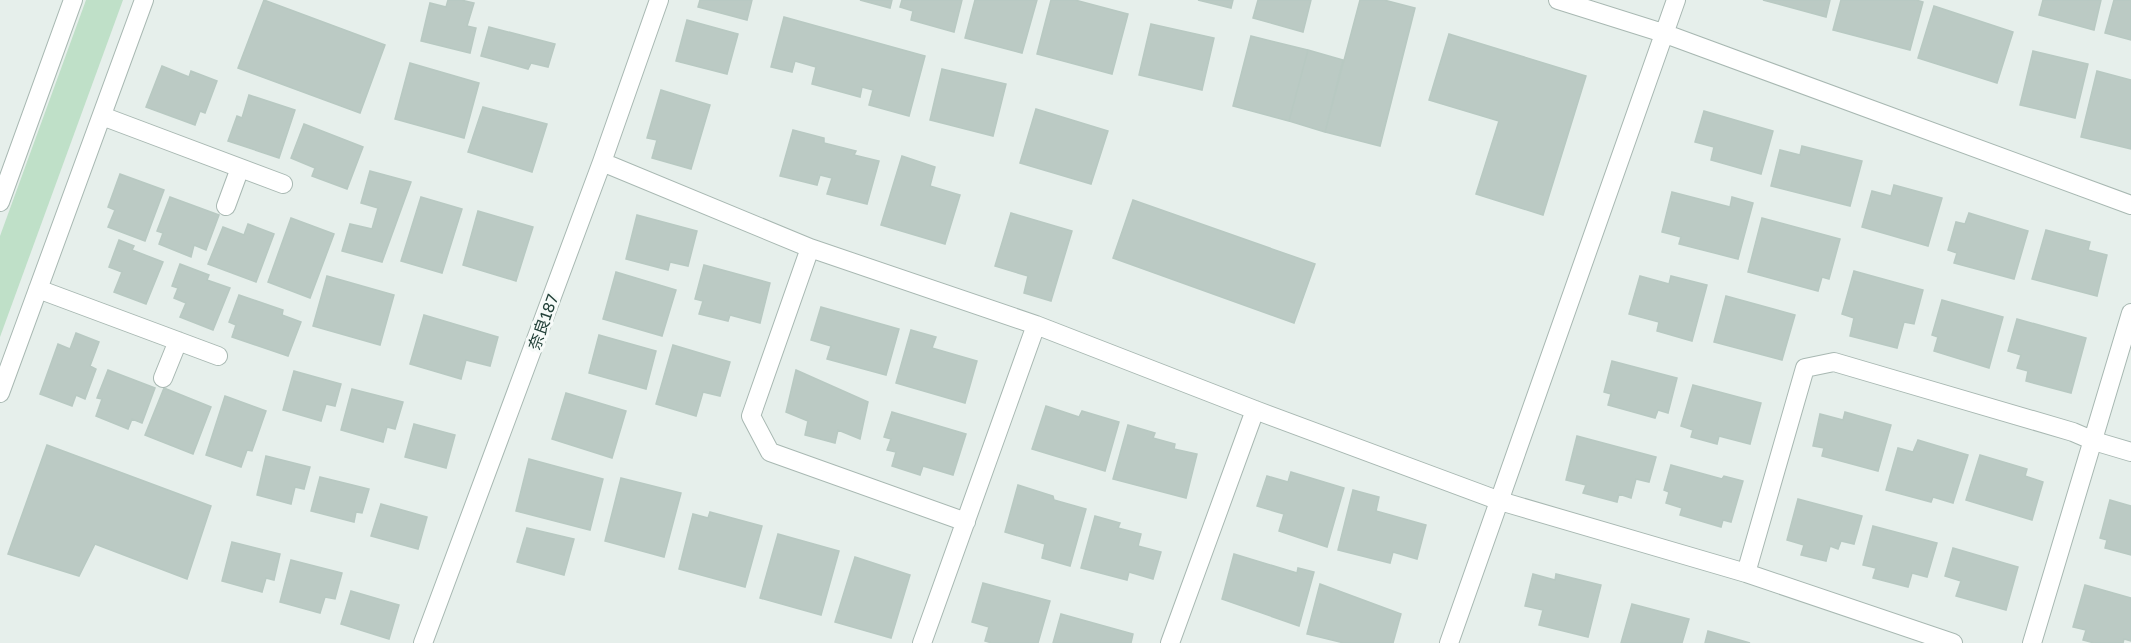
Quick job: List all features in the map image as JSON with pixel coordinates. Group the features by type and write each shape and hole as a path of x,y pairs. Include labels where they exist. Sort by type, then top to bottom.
{"street":[{"path":"0,202 73,0"},
{"path":"0,393 144,0"},
{"name":"奈良187","path":"423,643 603,162 659,0"},
{"path":"1558,0 1663,33 2131,205"},
{"path":"1449,643 1676,0"},
{"path":"102,117 283,184"},
{"path":"603,162 810,248 1036,325 1255,410 1500,501 1746,573 1953,643"},
{"path":"226,206 240,168"},
{"path":"810,248 751,416 770,452 966,522"},
{"path":"38,289 218,356"},
{"path":"2032,643 2131,313"},
{"path":"922,643 1036,325"},
{"path":"163,378 178,340"},
{"path":"1746,573 1805,368 1834,362 2073,432 2131,452"},
{"path":"1170,643 1255,410"}],"green space":[{"path":"86,0 123,0 0,337 0,236"}],"building":[{"path":"264,0 385,45 360,113 238,68"},
{"path":"448,0 474,3 467,26 476,28 470,53 421,41 430,3 446,7"},
{"path":"700,0 752,0 747,20 698,7"},
{"path":"860,0 892,0 890,8"},
{"path":"902,0 962,0 954,32 911,20 913,11 900,7"},
{"path":"975,0 1037,0 1022,53 965,38"},
{"path":"1051,0 1075,0 1128,14 1112,74 1037,54"},
{"path":"1198,0 1233,0 1231,8"},
{"path":"1258,0 1311,0 1303,32 1253,18"},
{"path":"1360,0 1384,0 1415,8 1380,146 1325,132"},
{"path":"1763,0 1830,0 1826,17"},
{"path":"1841,0 1916,0 1923,2 1910,50 1833,30"},
{"path":"2043,0 2101,0 2094,30 2039,15"},
{"path":"2114,0 2131,0 2131,40 2105,33"},
{"path":"1934,6 2013,32 1997,83 1918,58"},
{"path":"784,17 925,56 909,116 869,105 873,90 862,87 860,97 812,84 816,67 795,61 792,72 771,67"},
{"path":"687,20 738,34 727,74 676,61"},
{"path":"1151,24 1214,38 1202,90 1139,75"},
{"path":"489,27 555,44 548,67 531,63 528,69 481,56"},
{"path":"1449,34 1586,76 1543,215 1476,194 1499,121 1429,100"},
{"path":"1251,36 1308,50 1289,121 1233,106"},
{"path":"1308,50 1343,60 1325,132 1289,121"},
{"path":"2033,51 2088,64 2075,118 2020,105"},
{"path":"410,63 479,83 464,138 395,119"},
{"path":"162,66 189,77 191,71 217,81 205,113 200,111 195,125 146,107"},
{"path":"942,69 1006,84 993,136 930,120"},
{"path":"2097,71 2131,80 2131,149 2081,137"},
{"path":"661,90 710,105 691,169 652,158 657,140 647,138"},
{"path":"249,95 295,110 279,158 228,141 237,116 242,118"},
{"path":"483,107 547,124 532,172 468,152"},
{"path":"1036,109 1108,131 1091,184 1020,163"},
{"path":"1704,111 1773,131 1761,174 1711,160 1714,147 1695,142"},
{"path":"304,124 363,147 347,189 312,176 315,168 291,158"},
{"path":"793,130 824,138 824,143 856,151 854,155 879,161 867,204 827,194 832,178 820,175 817,185 780,176"},
{"path":"1802,146 1862,161 1850,206 1771,186 1780,150 1800,155"},
{"path":"902,156 935,167 930,186 960,195 945,244 881,225"},
{"path":"370,171 411,182 382,262 342,251 350,224 372,229 378,208 361,203"},
{"path":"120,174 164,190 145,241 108,227 115,210 108,207"},
{"path":"1894,185 1942,198 1928,246 1862,227 1872,191 1891,196"},
{"path":"1672,192 1730,207 1732,197 1753,203 1738,259 1679,244 1681,237 1662,232"},
{"path":"170,197 219,215 206,250 194,245 191,257 159,244 163,233 157,231"},
{"path":"421,197 462,209 442,273 401,261"},
{"path":"1133,200 1315,264 1294,323 1113,258"},
{"path":"478,211 533,227 516,281 463,265"},
{"path":"1011,213 1072,231 1051,301 1024,293 1028,276 995,266"},
{"path":"1969,213 2028,231 2014,279 1954,263 1957,253 1948,250 1956,222 1965,224"},
{"path":"637,215 697,231 688,266 670,262 668,270 626,259"},
{"path":"291,218 334,234 310,298 268,282"},
{"path":"1762,218 1840,239 1829,279 1822,277 1818,291 1748,272"},
{"path":"248,224 274,234 256,282 208,264 223,227 244,235"},
{"path":"2046,230 2090,242 2088,250 2107,255 2097,296 2032,279"},
{"path":"119,240 134,246 132,250 163,262 146,304 114,292 122,272 109,267"},
{"path":"180,264 209,275 207,280 230,288 213,330 180,317 186,303 174,298 178,288 172,286"},
{"path":"704,265 770,283 760,323 730,315 728,321 699,314 703,301 695,299"},
{"path":"1854,271 1923,290 1914,324 1904,322 1897,348 1850,336 1854,318 1842,314"},
{"path":"616,272 676,290 662,336 603,319"},
{"path":"327,276 394,295 380,345 313,326"},
{"path":"1640,276 1669,284 1671,276 1707,285 1692,341 1657,331 1659,322 1629,314"},
{"path":"239,295 283,310 282,315 301,322 288,356 232,337 236,325 229,322"},
{"path":"1726,296 1795,315 1782,360 1714,342"},
{"path":"1942,300 2003,317 1989,368 1934,351 1938,337 1932,335"},
{"path":"821,307 899,329 886,375 827,359 831,346 811,340"},
{"path":"424,315 498,337 490,366 466,360 461,379 410,364"},
{"path":"2017,319 2086,338 2071,393 2026,381 2028,371 2017,368 2021,355 2008,351"},
{"path":"911,330 936,337 932,348 977,361 965,403 896,383"},
{"path":"76,333 99,342 90,366 96,369 85,399 76,395 72,406 40,394 58,344 70,349"},
{"path":"599,335 656,351 646,389 589,373"},
{"path":"673,345 730,362 720,396 703,392 696,416 656,404"},
{"path":"1612,361 1677,378 1668,413 1658,410 1655,418 1608,405 1611,394 1604,392"},
{"path":"108,370 155,388 142,423 132,419 128,429 96,416 102,399 97,398"},
{"path":"796,370 868,402 860,439 838,430 835,443 805,435 808,421 786,412"},
{"path":"294,371 341,384 335,406 326,404 321,421 283,410"},
{"path":"1693,385 1761,403 1750,444 1719,436 1717,444 1691,437 1693,430 1681,426"},
{"path":"164,388 211,407 193,454 145,435"},
{"path":"352,389 403,402 395,429 387,427 383,442 341,430"},
{"path":"566,393 626,411 612,458 552,439"},
{"path":"225,396 266,411 252,451 247,450 241,467 206,455"},
{"path":"1046,406 1079,417 1082,411 1119,422 1105,471 1032,449"},
{"path":"892,412 966,434 953,475 923,466 920,475 892,466 896,452 887,450 891,439 884,437"},
{"path":"1845,412 1891,425 1878,471 1822,456 1824,448 1813,446 1820,414 1843,420"},
{"path":"414,424 455,435 446,468 405,457"},
{"path":"1128,425 1155,433 1153,438 1175,444 1174,449 1197,454 1186,498 1113,479"},
{"path":"1577,436 1656,457 1649,482 1636,479 1631,498 1619,494 1617,502 1583,493 1586,485 1566,480"},
{"path":"1918,440 1968,455 1953,503 1933,497 1931,502 1886,490 1898,448 1913,452"},
{"path":"47,445 211,506 187,579 95,544 79,576 8,554"},
{"path":"1980,455 2027,469 2025,476 2043,482 2032,520 1966,500"},
{"path":"266,456 310,467 304,489 295,487 291,504 257,495"},
{"path":"529,459 603,479 590,530 516,511"},
{"path":"1671,465 1722,479 1724,476 1743,481 1731,522 1723,520 1721,527 1680,515 1682,508 1666,503 1669,492 1664,490"},
{"path":"1291,472 1344,488 1327,547 1279,531 1284,514 1257,506 1267,476 1288,482"},
{"path":"320,477 369,489 362,513 356,512 354,522 311,511"},
{"path":"621,478 681,493 664,557 605,541"},
{"path":"1018,485 1053,496 1054,500 1086,509 1070,566 1042,558 1045,544 1005,532"},
{"path":"1353,490 1379,497 1376,511 1426,525 1417,559 1393,552 1390,563 1338,550"},
{"path":"1798,499 1862,516 1854,544 1841,541 1838,549 1830,546 1826,561 1801,555 1804,545 1787,540"},
{"path":"2110,500 2131,506 2131,555 2105,548 2107,540 2100,538"},
{"path":"381,504 427,517 418,549 371,536"},
{"path":"710,512 762,526 745,587 679,569 693,514 708,518"},
{"path":"1095,516 1120,523 1118,528 1141,534 1138,546 1161,552 1153,579 1129,572 1127,580 1081,568"},
{"path":"1873,526 1937,543 1927,577 1912,573 1908,587 1873,578 1876,568 1863,565"},
{"path":"527,528 574,539 564,575 517,562"},
{"path":"778,534 839,551 821,615 760,598"},
{"path":"232,542 280,554 274,580 266,578 262,592 222,581"},
{"path":"1953,548 2018,567 2006,610 1956,596 1961,581 1945,576"},
{"path":"1234,554 1297,573 1298,568 1314,572 1299,626 1222,599"},
{"path":"855,557 910,575 891,638 835,622"},
{"path":"291,560 342,573 335,599 325,597 320,613 280,602"},
{"path":"1533,574 1555,580 1556,574 1601,585 1588,637 1539,625 1543,610 1525,606"},
{"path":"983,583 1050,601 1038,643 985,641 989,627 972,622"},
{"path":"1320,584 1401,614 1393,643 1344,643 1307,634"},
{"path":"2085,585 2131,598 2131,641 2124,639 2123,643 2094,643 2083,640 2086,630 2073,627"},
{"path":"351,591 399,605 389,639 341,624"},
{"path":"1632,604 1689,619 1682,643 1621,643"},
{"path":"1061,614 1133,634 1131,643 1053,643"},
{"path":"1708,631 1750,643 1705,643"}]}
